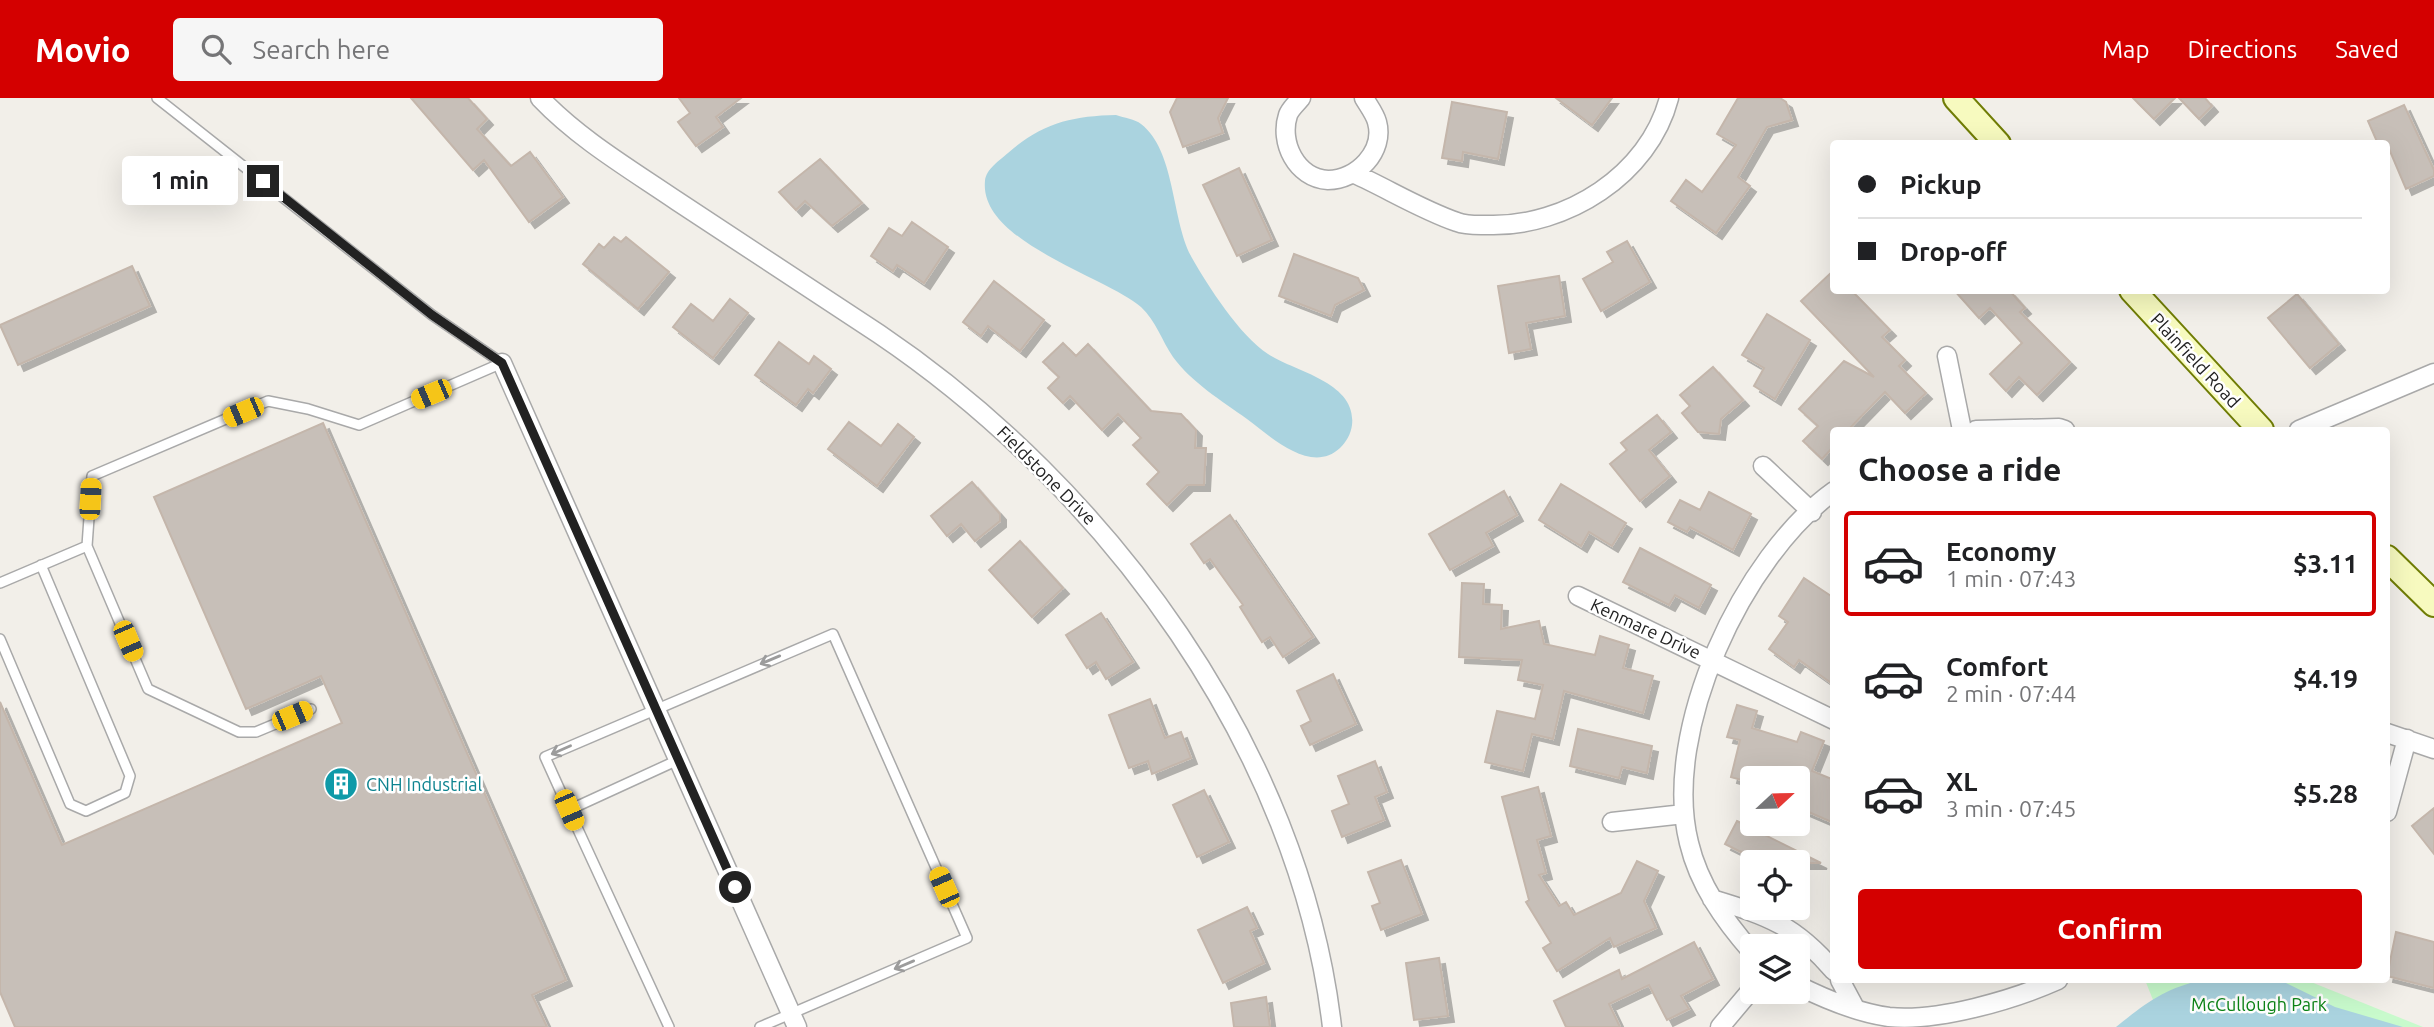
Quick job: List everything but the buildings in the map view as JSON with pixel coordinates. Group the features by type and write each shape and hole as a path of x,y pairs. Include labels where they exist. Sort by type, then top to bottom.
{"main road":[{"path":"1956,98 1994,140"},
{"name":"Plainfield Road","path":"2136,294 2258,427"},
{"path":"2390,561 2434,604"}],"street":[{"name":"Fieldstone Drive","path":"540,98 610,156 926,368 1001,428 1096,524 1164,611 1207,678 1247,753 1293,855 1313,916 1332,1027"},
{"path":"1301,98 1288,113 1285,142 1299,168 1326,180 1355,174 1375,152 1378,122 1364,98"},
{"path":"1355,174 1458,222 1508,226 1540,220 1589,199 1615,179 1641,150 1665,112 1669,98"},
{"path":"1947,356 1961,427"},
{"path":"502,363 794,1020"},
{"path":"2306,427 2434,373"},
{"path":"1763,466 1812,512"},
{"name":"Kenmare Drive","path":"1740,937 1712,899 1689,842 1684,814 1684,775 1689,734 1714,659 1744,592 1777,543 1830,495"},
{"name":"Kenmare Drive","path":"1578,596 1714,659 1830,718"},
{"path":"2390,734 2434,749"},
{"path":"2390,801 2407,738"},
{"path":"1612,822 1684,814"},
{"path":"1712,899 1784,924 1814,947 1830,966"},
{"path":"1842,983 1855,1008"},
{"path":"1810,990 1855,1008 1891,1017 1983,1007 2049,983"},
{"path":"1720,1027 1740,1003"}],"lane":[{"path":"157,98 432,315 502,363"},
{"path":"311,709 256,732 239,732 148,689 87,546 92,476 268,401 308,409 359,425 502,363"},
{"path":"0,583 87,546"},
{"path":"0,639 70,804 86,811 125,793 130,776 41,565"},
{"path":"669,1027 545,757 833,634 967,938 794,1020 760,1027"},
{"path":"569,810 678,760"}],"green space":[{"name":"McCullough Park","path":"2146,983 2313,983 2423,1027 2164,1027"}],"water":[{"path":"1116,115 1139,122 1161,151 1185,242 1192,258 1236,323 1268,354 1322,380 1345,398 1351,410 1352,425 1348,438 1340,448 1329,455 1317,457 1304,455 1279,443 1189,375 1173,357 1141,307 1124,295 1022,240 1002,222 989,203 985,181 988,173 1021,143 1058,123 1085,117"},
{"name":"McCullough Park","path":"2192,983 2286,983 2335,1007 2403,1027 2116,1027 2157,998"}],"place":[{"name":"CNH Industrial","path":"341,784"}],"route":[{"path":"263,181 432,315 502,363 735,887"}]}
